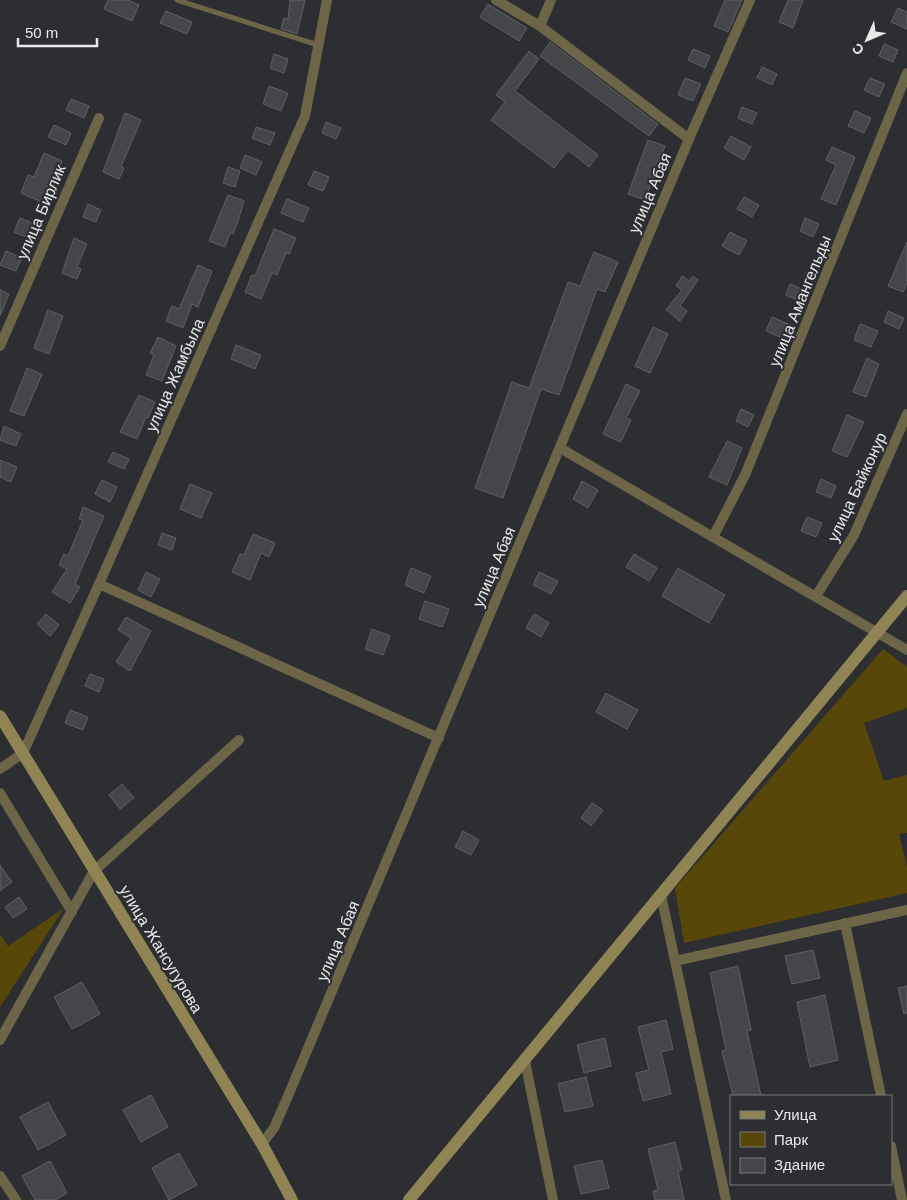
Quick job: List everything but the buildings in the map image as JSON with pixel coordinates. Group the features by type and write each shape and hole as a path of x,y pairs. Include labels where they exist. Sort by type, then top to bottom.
{"main road":[{"path":"409,1200 907,596"},
{"name":"улица Жансугурова","path":"0,716 262,1144 292,1200"}],"street":[{"name":"улица Жамбыла","path":"23,753 100,584 305,116 327,0"},
{"path":"496,0 540,26 689,139"},
{"path":"540,26 551,0"},
{"name":"улица Абая","path":"262,1144 274,1128 288,1096 440,738 689,139 750,0"},
{"name":"улица Амангельды","path":"713,537 745,475 907,72"},
{"name":"улица Бирлик","path":"0,346 99,118"},
{"name":"улица Байконур","path":"816,596 854,535 907,414"},
{"path":"560,448 907,650"},
{"path":"100,584 440,738"},
{"path":"0,1040 94,871 238,740"},
{"path":"0,769 23,753"},
{"path":"0,793 72,912"},
{"path":"661,895 726,1200"},
{"path":"675,961 907,910"},
{"path":"845,923 880,1095"},
{"path":"525,1061 553,1200"},
{"path":"892,1151 902,1200"},
{"path":"0,1176 16,1200"}],"lane":[{"path":"177,0 318,45"}],"green space":[{"path":"883,649 907,667 907,708 864,723 884,781 907,775 907,833 899,834 907,867 907,893 684,943 675,888"},
{"path":"64,908 0,1007 0,934 8,946"}]}
